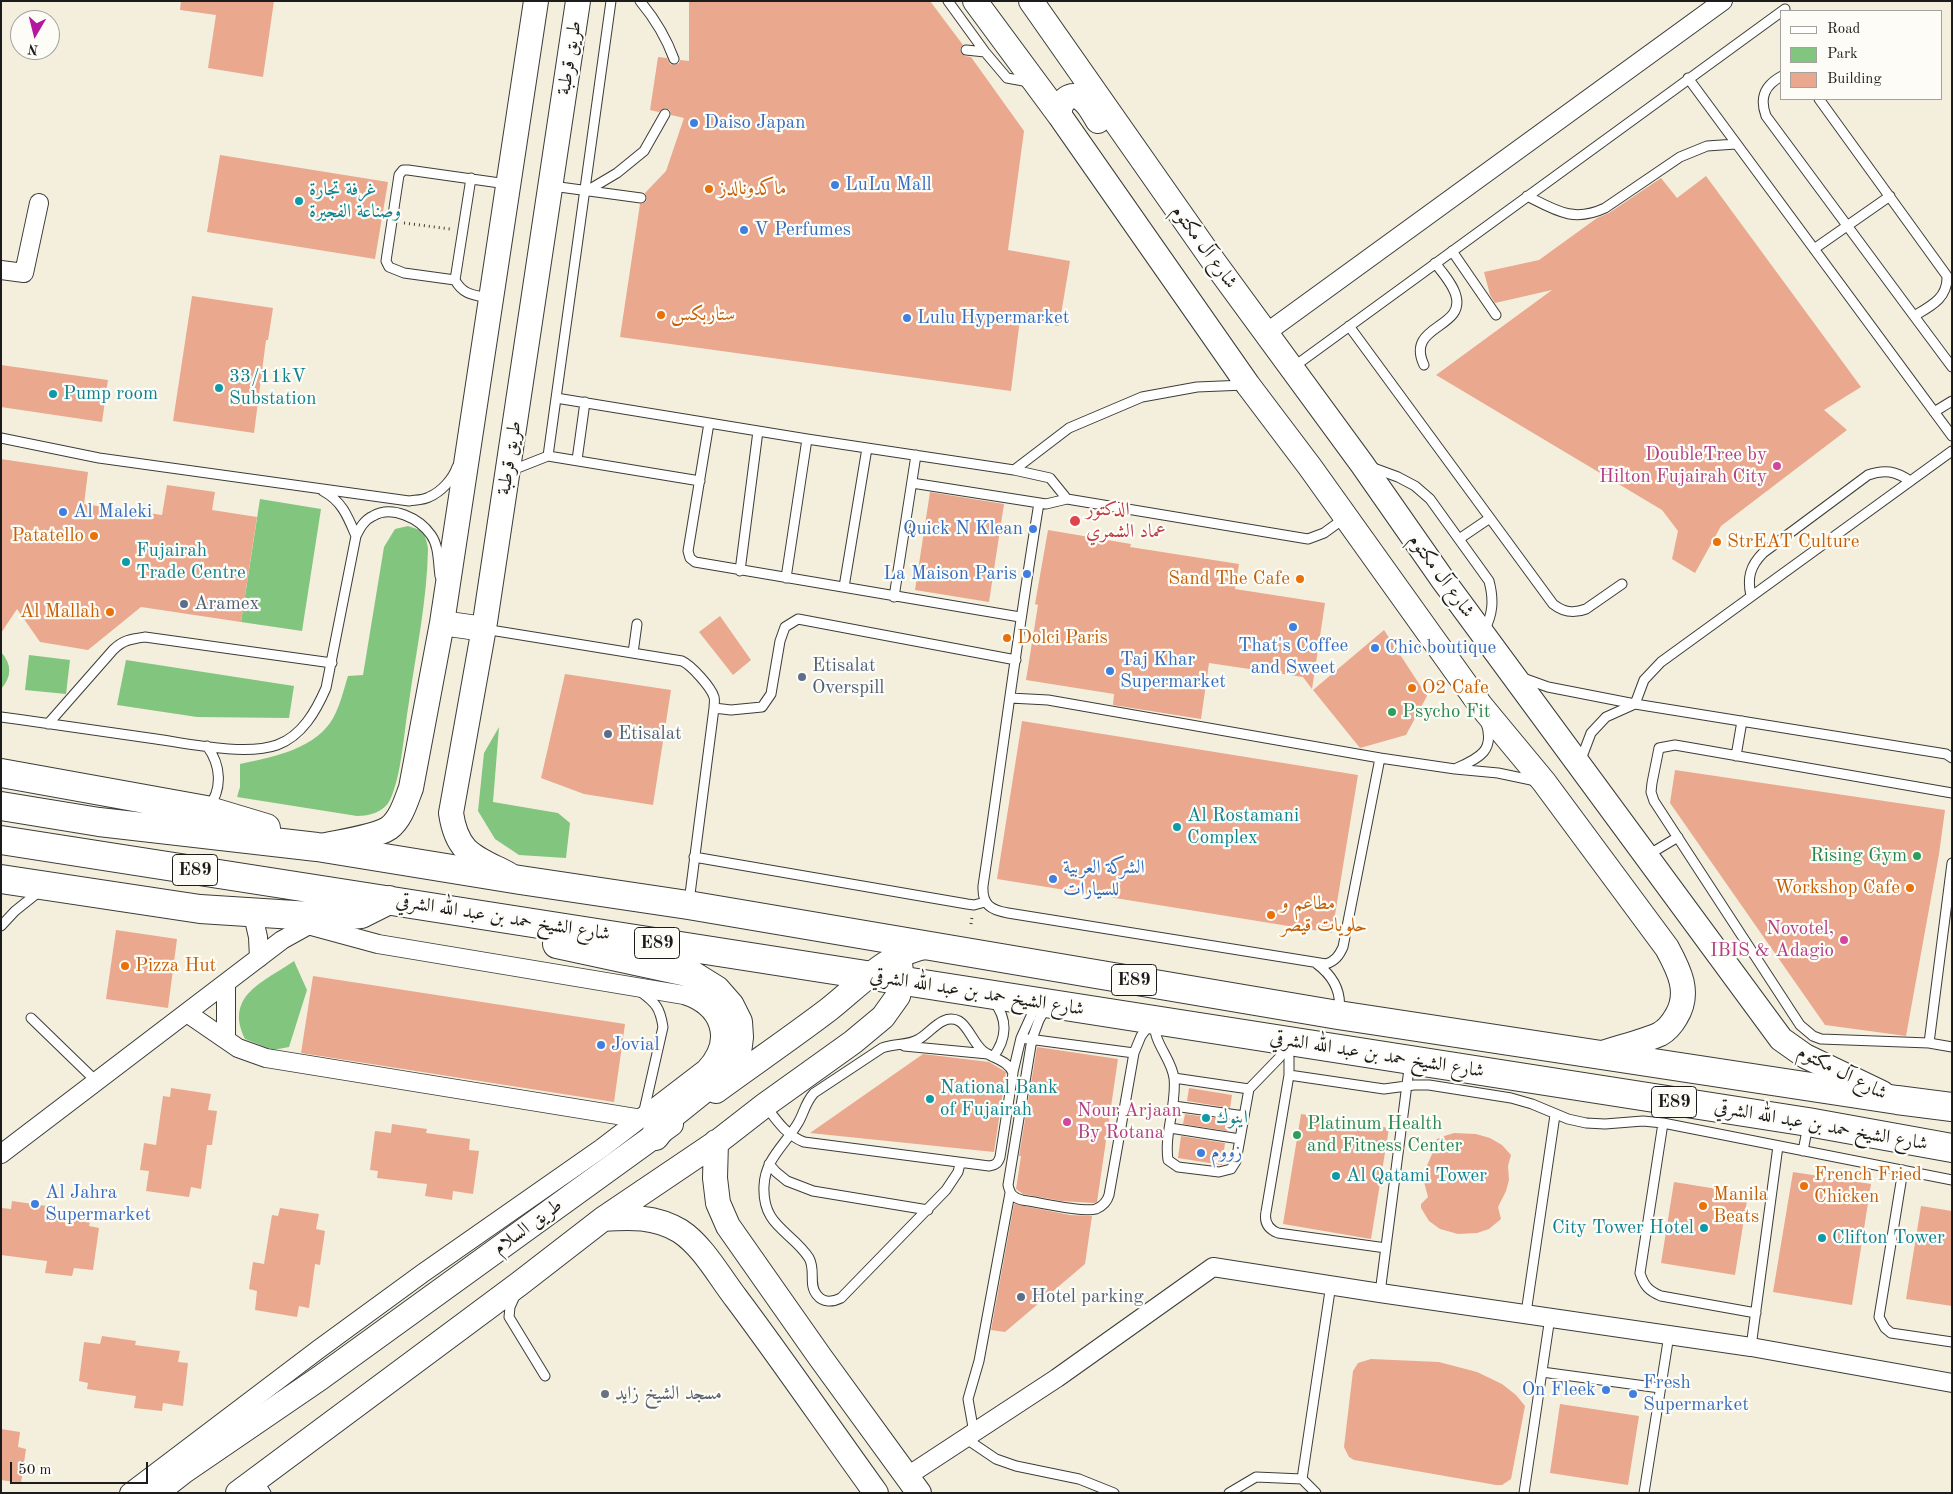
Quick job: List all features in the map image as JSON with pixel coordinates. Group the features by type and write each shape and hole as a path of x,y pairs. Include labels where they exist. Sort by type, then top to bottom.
{"highway":[{"path":"1,773 206,810 274,831 317,847"},
{"name":"شارع الشيخ حمد بن عبد الله الشرقي","path":"1,806 99,822 317,847 688,905 1338,1014 1897,1100 1952,1106"},
{"name":"شارع الشيخ حمد بن عبد الله الشرقي","path":"1,840 446,908 868,976 899,969 944,988 1286,1040 1408,1073 1808,1122 1952,1148"},
{"path":"1,878 200,909 252,911 317,921 361,914 389,900"},
{"path":"446,908 531,938 686,972 706,982 725,998 738,1022 739,1037 737,1053 728,1069 672,1114 648,1127"},
{"path":"507,918 551,917 594,919 838,958 846,954 849,945 847,939 836,930"},
{"path":"944,988 932,982 929,978 931,967 936,962 1180,998 1210,1000 1231,996"}],"main road":[{"path":"317,847 375,834 389,828 404,807 411,788 443,618 536,1"},
{"name":"طريق قرطبة","path":"520,880 470,854 459,842 451,813 484,630 578,1"},
{"path":"974,1 1060,116 1248,385 1346,517 1481,706 1544,782 1667,948 1678,967 1682,981 1682,1004 1674,1020 1667,1029 1659,1034 1597,1054"},
{"name":"شارع آل مكتوم","path":"1031,1 1214,262 1362,464 1483,634 1782,1039 1805,1056 1897,1100"},
{"path":"1060,116 1061,103 1066,98 1072,96 1079,97 1084,101 1163,215 1187,241 1214,262"},
{"path":"443,618 484,630"},
{"path":"1640,910 1655,918 1669,919 1676,912 1681,902"},
{"path":"873,936 889,947 899,969"},
{"path":"899,969 912,950 930,946"},
{"name":"طريق السلام","path":"254,1488 602,1219 716,1142 874,1026 898,996 899,969"},
{"name":"طريق السلام","path":"156,1493 184,1471 320,1378 648,1127 828,1010 868,976"},
{"path":"716,1142 715,1178 718,1203 728,1226 913,1485"},
{"path":"602,1219 628,1217 664,1222 681,1232 699,1249 788,1368 876,1493"},
{"path":"788,1368 787,1356 792,1347 807,1347 820,1357"}],"street":[{"path":"1266,334 1723,1"},
{"path":"1,270 24,273 39,203"},
{"path":"252,911 258,937 259,958"},
{"path":"4,1151 282,940 317,921 378,944 684,995 697,1000 714,1015 718,1022 720,1033 718,1050 709,1065 648,1127 423,1273 129,1493"},
{"path":"226,983 226,1040"},
{"path":"186,1013 238,1048 266,1058 597,1113 648,1127"},
{"path":"913,1485 969,1435 1057,1378 1214,1267 1750,1347 1952,1383"},
{"path":"319,1350 320,1378"}],"lane":[{"path":"548,456 611,1"},
{"path":"640,1 654,18 666,39 674,59"},
{"path":"948,1 985,52 1007,78 1035,82"},
{"path":"1291,368 1780,12"},
{"path":"966,50 985,52"},
{"path":"1780,77 1773,80 1766,88 1762,97 1762,106 1766,116 1952,367"},
{"path":"1688,78 1952,436"},
{"path":"1820,100 1947,276 1948,282 1943,295 1934,304 1914,316"},
{"path":"585,192 617,173 644,151 666,114"},
{"path":"1527,196 1572,216 1595,213 1686,154 1707,146 1736,144"},
{"path":"455,280 404,273 389,267 386,260 399,175 403,170 508,184"},
{"path":"471,178 455,280 460,289 468,294 491,298"},
{"path":"550,186 641,198"},
{"path":"1814,249 1890,196"},
{"path":"1452,250 1496,315"},
{"path":"1424,365 1420,356 1421,342 1450,317 1457,306 1456,293 1435,263"},
{"path":"1349,326 1553,604 1565,612 1579,612 1622,584"},
{"path":"1014,470 1069,428 1142,398 1197,387 1248,385"},
{"path":"556,398 807,440 1014,470 1050,478 1067,499"},
{"path":"1934,412 1952,401"},
{"path":"577,460 585,402"},
{"path":"1,438 99,458 409,501 429,498 444,487 455,472 473,419"},
{"path":"709,423 688,551 690,558 695,562 894,597 1020,616"},
{"path":"740,571 758,431"},
{"path":"786,578 807,440"},
{"path":"844,587 867,448"},
{"path":"1579,763 1591,733 1606,717 1635,704 1644,680 1652,670 1952,451"},
{"path":"894,597 916,455"},
{"path":"508,472 548,456 700,481"},
{"path":"1362,464 1389,473 1415,486 1430,499 1459,539 1489,582 1491,588 1493,609 1483,634"},
{"path":"1751,596 1748,584 1750,572 1755,561 1763,552 1868,475 1885,471 1902,476 1910,481"},
{"path":"912,483 1046,504 1067,499 1308,539 1324,533 1346,517"},
{"path":"318,489 330,495 344,509 356,536"},
{"path":"1039,503 1020,616 1016,660 983,886 985,902 996,911 1317,964 1326,964 1334,961 1340,955 1343,947 1380,758"},
{"path":"1,717 207,746 265,749 280,744 301,730 318,707 326,688 332,663 356,536 362,524 368,519 374,515 386,512 402,514 417,521 431,535 437,549 443,618"},
{"path":"1459,539 1490,518"},
{"path":"714,708 731,710 762,707 771,694 780,641 785,627 798,619 1016,660"},
{"path":"633,653 638,624"},
{"path":"484,630 682,661 688,664 710,689 714,698 714,708 688,905"},
{"path":"48,724 113,650 128,639 145,638 332,663"},
{"path":"1511,672 1548,687 1635,704 1946,754 1952,758"},
{"path":"1010,698 1048,700 1380,758 1498,773 1544,782"},
{"path":"1455,769 1480,757 1487,749 1489,732 1481,706"},
{"path":"1736,756 1742,721"},
{"path":"206,810 215,798 219,781 216,762 207,746"},
{"path":"1952,793 1675,746 1659,748 1651,792 1654,801 1794,1017 1806,1031 1821,1039 1830,1040 1929,1043 1952,1047"},
{"path":"1646,856 1678,837"},
{"path":"694,857 966,904 974,905 985,902"},
{"path":"1929,1043 1952,863"},
{"path":"1,926 26,902 49,886"},
{"path":"1317,964 1334,980 1340,1003 1338,1014"},
{"path":"637,988 655,1003 661,1013 663,1027 648,1127"},
{"path":"986,995 998,1007 1004,1023 1002,1041 991,1055"},
{"path":"765,1105 789,1135 804,1142 960,1164 994,1166 998,1162 1013,1072 1021,1038 1043,1003"},
{"path":"1043,1003 1032,1039 1008,1185 1010,1193 979,1361 968,1399 969,1435 996,1459 1016,1466 1079,1480 1114,1493"},
{"path":"31,1018 97,1082"},
{"path":"960,1164 954,1179 928,1210 841,1298 833,1302 825,1301 818,1296 813,1289 813,1273 809,1258 772,1220 767,1210 764,1188 769,1164 800,1120 804,1107 814,1093 889,1045 917,1041 940,1023 949,1019 954,1020 963,1024 977,1045 1009,1066 1013,1072"},
{"path":"1010,1193 1015,1198 1022,1200 1087,1210 1101,1207 1107,1202 1110,1195 1134,1053 1141,1036 1153,1020"},
{"path":"1153,1020 1157,1038 1171,1067 1174,1078 1174,1106 1167,1152 1168,1160 1178,1166 1187,1168 1219,1172 1231,1169 1236,1161 1249,1089 1280,1057 1286,1040"},
{"path":"1021,1038 1134,1053"},
{"path":"1286,1040 1289,1075 1265,1218 1268,1228 1278,1233 1386,1248"},
{"path":"889,1045 991,1055"},
{"path":"1289,1075 1384,1089 1408,1073"},
{"path":"1408,1073 1429,1085 1511,1098 1532,1104 1555,1115 1586,1123 1604,1124 1643,1121 1663,1123 1952,1180"},
{"path":"1380,1293 1408,1073"},
{"path":"1174,1078 1249,1089"},
{"path":"1174,1106 1244,1116"},
{"path":"1526,1313 1555,1115"},
{"path":"1803,1151 1808,1122"},
{"path":"1663,1123 1640,1273 1643,1283 1650,1292 1661,1296 1756,1313"},
{"path":"1170,1128 1240,1138"},
{"path":"1750,1347 1778,1146"},
{"path":"769,1164 787,1181 813,1192 928,1210"},
{"path":"1902,1170 1879,1317 1885,1328 1891,1333 1952,1342"},
{"path":"519,1284 510,1307 509,1317 545,1376"},
{"path":"1302,1479 1331,1284"},
{"path":"1524,1493 1550,1317"},
{"path":"1644,1493 1669,1335"},
{"path":"1542,1372 1660,1388"},
{"path":"1229,1493 1256,1477 1302,1479 1316,1493"}],"path":[{"path":"392,221 463,231"}],"green space":[{"path":"260,499 321,509 302,631 241,622"},
{"path":"408,526 423,531 426,540 428,548 426,588 400,765 390,800 384,808 376,812 357,816 237,797 240,787 240,764 276,756 312,740 322,732 333,718 348,676 363,675 384,547 395,529"},
{"path":"1,652 9,666 9,675 1,689"},
{"path":"29,655 70,660 66,694 25,690"},
{"path":"126,660 294,686 289,718 197,717 117,705"},
{"path":"499,727 493,802 558,813 570,823 566,858 519,855 495,839 478,811 484,753"},
{"path":"294,961 307,990 289,1047 273,1050 245,1039 240,1024 240,1011 243,1001 250,991 260,983"}],"building":[{"path":"181,1 274,1 263,77 208,68 216,15 180,10"},
{"name":"LuLu Mall","path":"689,1 930,1 963,45 960,49 961,53 971,57 1024,131 1008,250 1070,261 1059,326 1020,319 1011,391 620,337 640,204 646,202 645,193 666,171 684,118 671,115 670,110 665,108 659,112 650,110 658,57 667,58 670,64 674,65 679,63 680,60 689,61"},
{"name":"غرفة تجارة وصناعة الفجيرة","path":"220,155 388,182 375,259 207,232"},
{"path":"1706,176 1861,387 1824,410 1847,430 1721,526 1695,573 1672,559 1678,531 1662,510 1436,375 1552,290 1495,303 1490,295 1484,272 1539,260 1597,218 1609,213 1661,178 1677,198"},
{"name":"33/11kV Substation","path":"192,296 273,308 268,340 266,340 254,433 173,421"},
{"name":"Pump room","path":"1,365 108,380 102,422 1,407"},
{"name":"Fujairah Trade Centre","path":"1,459 88,472 84,504 162,515 167,485 215,492 212,510 257,517 241,622 141,607 88,650 40,642 17,609 1,633"},
{"path":"930,492 1004,504 989,602 915,590"},
{"path":"1048,530 1131,544 1130,547 1239,564 1235,589 1325,603 1312,689 1303,677 1209,663 1201,719 1113,705 1114,694 1026,680 1038,605 1035,604"},
{"path":"720,616 751,660 733,675 699,632"},
{"path":"1384,630 1427,696 1406,735 1360,748 1313,690"},
{"name":"Etisalat","path":"565,674 671,690 653,805 584,794 541,778"},
{"name":"Al Rostamani Complex","path":"1022,721 1358,775 1332,933 997,879"},
{"name":"Novotel, IBIS & Adagio","path":"1675,770 1945,810 1939,854 1906,1036 1825,1025 1670,803"},
{"path":"116,930 177,939 168,1008 106,999"},
{"path":"313,976 625,1024 614,1102 301,1053"},
{"name":"Nour Arjaan By Rotana","path":"1037,1047 1118,1059 1097,1202 1061,1201 1023,1194 1016,1189 1021,1156 1019,1156"},
{"name":"National Bank of Fujairah","path":"923,1054 989,1062 1006,1072 994,1152 810,1133"},
{"path":"171,1088 211,1094 208,1110 217,1111 212,1145 207,1145 201,1189 191,1187 189,1197 146,1191 149,1171 140,1170 144,1143 156,1145 163,1096 170,1097"},
{"path":"1189,1088 1232,1095 1230,1108 1187,1101"},
{"path":"1185,1114 1228,1120 1227,1131 1183,1124"},
{"name":"Al Qatami Tower","path":"1301,1114 1389,1128 1371,1239 1283,1224"},
{"path":"392,1124 427,1129 426,1133 470,1139 469,1150 479,1151 473,1194 453,1191 452,1200 425,1196 427,1184 377,1178 378,1171 370,1170 375,1131 391,1133"},
{"path":"1454,1133 1476,1134 1490,1138 1502,1145 1511,1155 1508,1166 1509,1180 1498,1207 1501,1219 1489,1229 1477,1233 1458,1234 1440,1229 1429,1221 1421,1208 1421,1204 1428,1197 1424,1182 1425,1170 1432,1154 1427,1145 1441,1137"},
{"name":"زووم","path":"1181,1136 1225,1143 1222,1165 1178,1158"},
{"name":"Clifton Tower","path":"1793,1172 1871,1184 1852,1305 1773,1292"},
{"name":"City Tower Hotel","path":"1674,1182 1748,1194 1735,1275 1661,1263"},
{"path":"12,1201 47,1206 46,1210 91,1216 89,1226 99,1228 93,1270 74,1268 72,1276 45,1273 47,1261 1,1255 1,1208 11,1209"},
{"name":"Hotel parking","path":"1014,1204 1070,1215 1092,1216 1085,1264 1005,1332 991,1330"},
{"path":"1921,1206 1952,1211 1952,1306 1906,1299"},
{"path":"280,1208 319,1214 316,1229 325,1231 320,1265 315,1264 309,1308 299,1306 297,1317 255,1310 257,1291 249,1289 253,1262 264,1264 272,1215 278,1216"},
{"path":"102,1336 136,1341 135,1345 180,1351 178,1362 188,1363 183,1406 163,1403 162,1411 134,1408 136,1396 87,1389 88,1383 79,1381 84,1342 100,1344"},
{"path":"1371,1359 1439,1362 1477,1372 1502,1384 1516,1395 1525,1406 1511,1479 1502,1485 1496,1485 1354,1460 1349,1457 1344,1447 1353,1371 1358,1363"},
{"path":"1560,1404 1639,1416 1628,1485 1550,1473"},
{"path":"1,1429 20,1432 18,1447 26,1449 21,1483 1,1480"}],"place":[{"name":"Daiso Japan","path":"694,123"},
{"name":"LuLu Mall","path":"835,185"},
{"name":"ماكدونالدز","path":"709,189"},
{"name":"غرفة تجارة وصناعة الفجيرة","path":"299,201"},
{"name":"V Perfumes","path":"744,230"},
{"name":"ستاربكس","path":"661,315"},
{"name":"Lulu Hypermarket","path":"907,318"},
{"name":"33/11kV Substation","path":"219,388"},
{"name":"Pump room","path":"53,394"},
{"name":"DoubleTree by Hilton Fujairah City","path":"1777,466"},
{"name":"Al Maleki","path":"63,512"},
{"name":"الدكتور عماد الشمري","path":"1075,521"},
{"name":"Quick N Klean","path":"1033,529"},
{"name":"Patatello","path":"94,536"},
{"name":"StrEAT Culture","path":"1717,542"},
{"name":"Fujairah Trade Centre","path":"126,562"},
{"name":"La Maison Paris","path":"1027,574"},
{"name":"Sand The Cafe","path":"1300,579"},
{"name":"Aramex","path":"184,604"},
{"name":"Al Mallah","path":"110,612"},
{"name":"That's Coffee and Sweet","path":"1293,627"},
{"name":"Dolci Paris","path":"1007,638"},
{"name":"Chic boutique","path":"1375,648"},
{"name":"Taj Khar Supermarket","path":"1110,671"},
{"name":"Etisalat Overspill","path":"802,677"},
{"name":"O2 Cafe","path":"1412,688"},
{"name":"Psycho Fit","path":"1392,712"},
{"name":"Etisalat","path":"608,734"},
{"name":"Al Rostamani Complex","path":"1177,827"},
{"name":"Rising Gym","path":"1917,856"},
{"name":"الشركة العربية للسيارات","path":"1053,879"},
{"name":"Workshop Cafe","path":"1910,888"},
{"name":"مطاعم و حلويات قيصر","path":"1271,915"},
{"name":"Novotel, IBIS & Adagio","path":"1844,940"},
{"name":"Pizza Hut","path":"125,966"},
{"name":"Jovial","path":"601,1045"},
{"name":"National Bank of Fujairah","path":"930,1099"},
{"name":"اينوك","path":"1206,1118"},
{"name":"Nour Arjaan By Rotana","path":"1067,1122"},
{"name":"Platinum Health and Fitness Center","path":"1297,1135"},
{"name":"زووم","path":"1201,1153"},
{"name":"Al Qatami Tower","path":"1336,1176"},
{"name":"French Fried Chicken","path":"1804,1186"},
{"name":"Al Jahra Supermarket","path":"35,1204"},
{"name":"Manila Beats","path":"1703,1206"},
{"name":"City Tower Hotel","path":"1704,1228"},
{"name":"Clifton Tower","path":"1822,1238"},
{"name":"Hotel parking","path":"1021,1297"},
{"name":"On Fleek","path":"1606,1390"},
{"name":"مسجد الشيخ زايد","path":"605,1394"},
{"name":"Fresh Supermarket","path":"1633,1394"}]}
